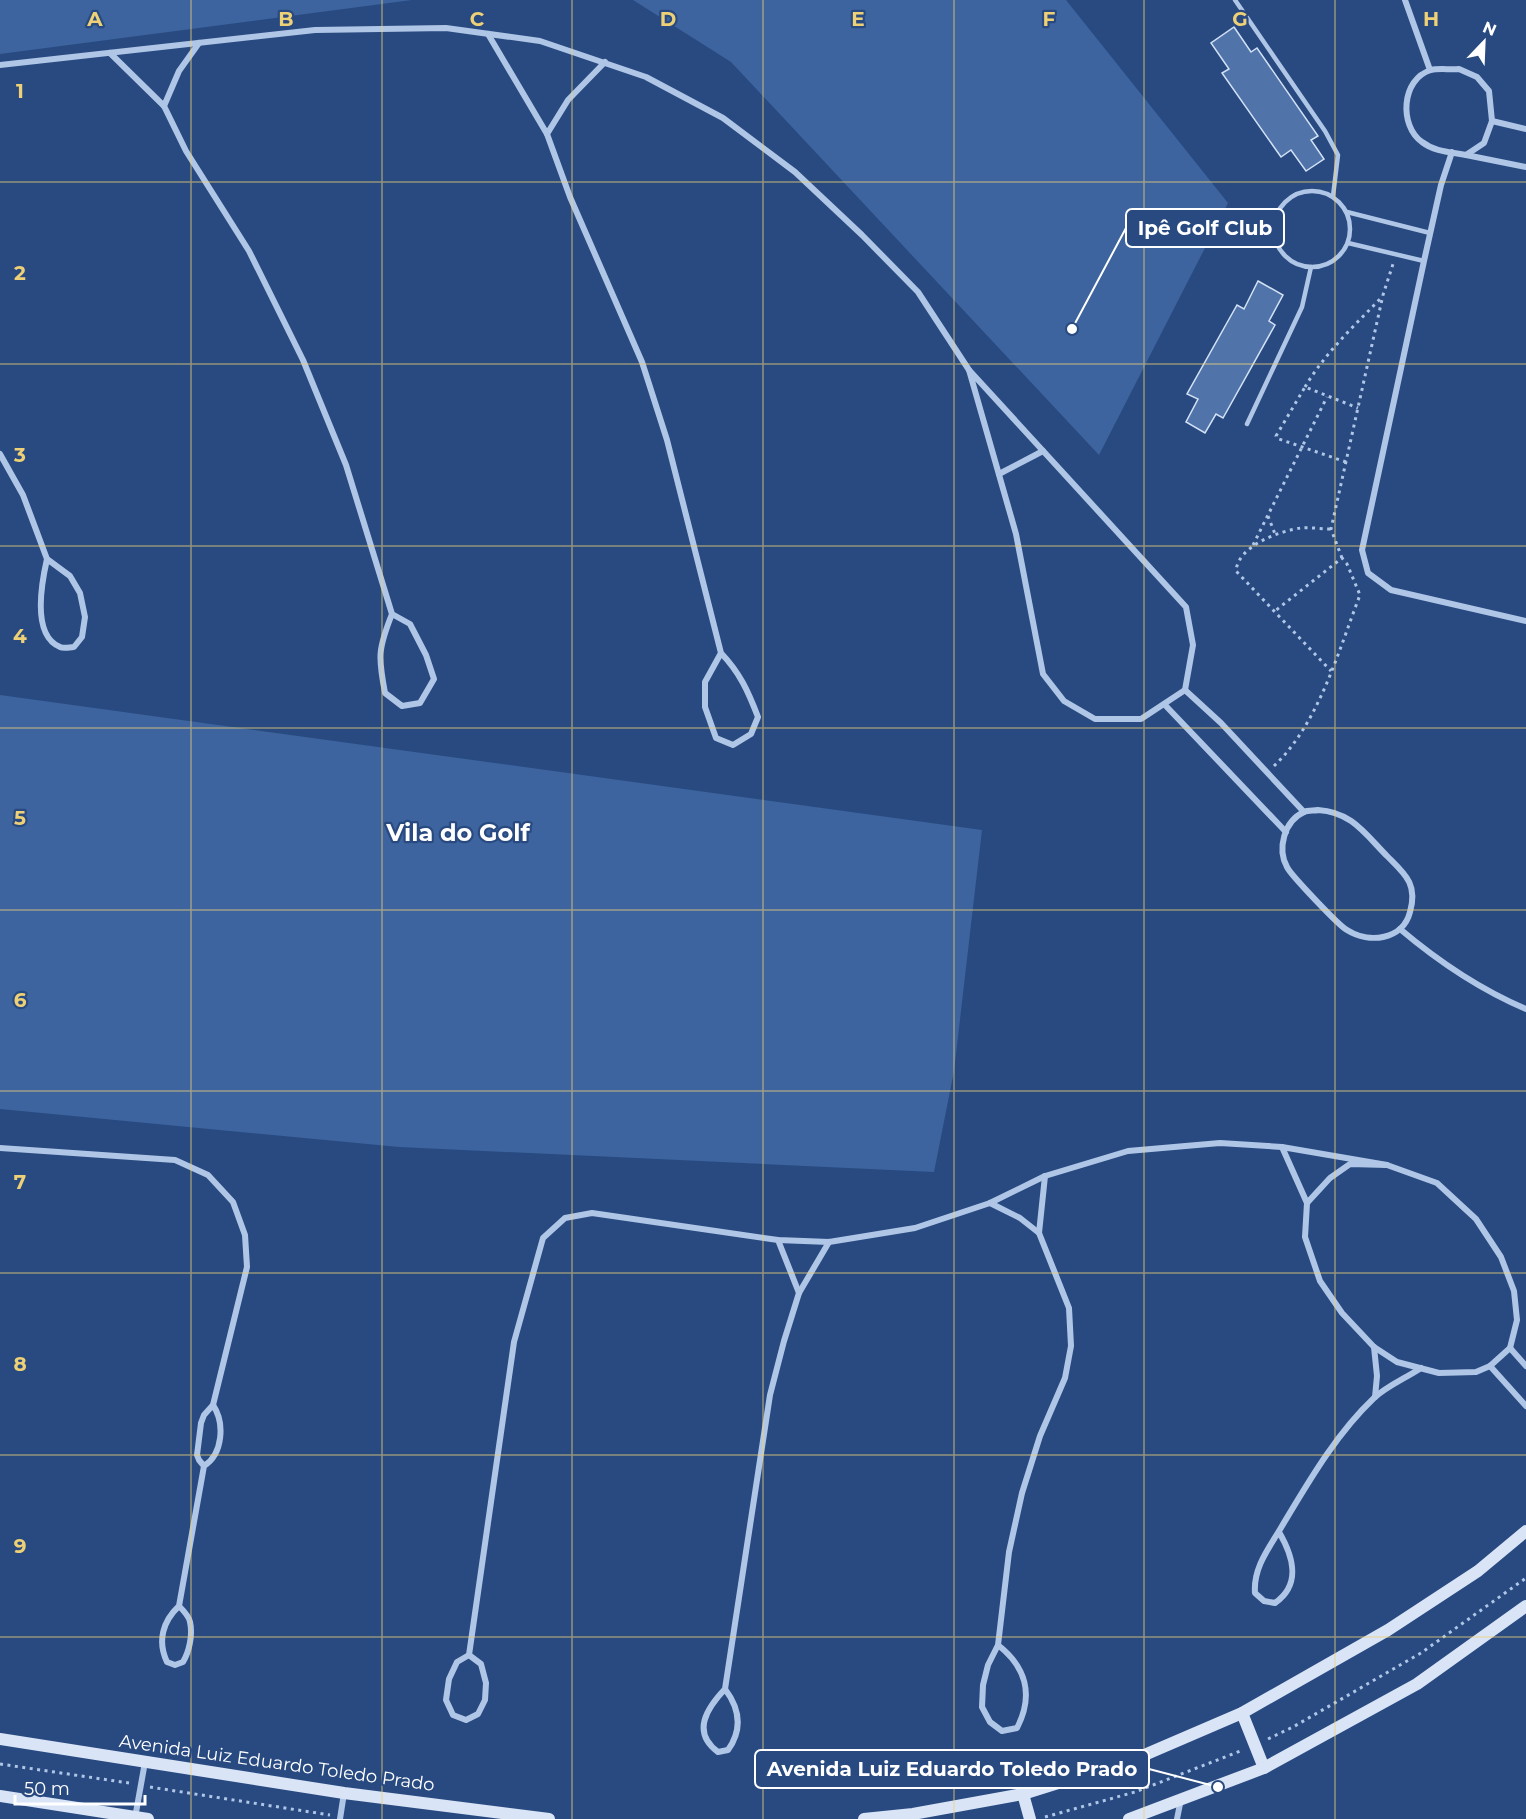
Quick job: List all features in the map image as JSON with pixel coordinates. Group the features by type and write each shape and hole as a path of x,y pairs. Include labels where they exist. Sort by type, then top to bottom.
{"main road":[{"path":"864,1819 914,1814 1023,1794 1135,1759 1242,1713 1388,1630 1478,1571 1526,1531"},
{"path":"1130,1819 1264,1768 1417,1684 1526,1606"},
{"path":"1242,1713 1264,1768"},
{"name":"Avenida Luiz Eduardo Toledo Prado","path":"0,1739 344,1793 549,1819"},
{"path":"1023,1794 1030,1819"},
{"path":"0,1796 148,1819"}],"street":[{"path":"1405,0 1430,70"},
{"path":"0,65 315,30 446,28 540,41 605,62 646,76 723,118 795,172 918,292 969,370 1186,607 1193,645 1185,690 1141,719 1095,719 1064,700 1043,674 1016,534 969,370"},
{"path":"488,34 547,134 570,197 642,362 667,440 721,653 737,669 758,717 751,734 734,745 716,738 705,707 705,682 721,653"},
{"path":"164,106 179,71 199,43"},
{"path":"110,53 164,106 186,151 249,251 303,360 346,465 392,614 382,638 379,662 385,693 402,706 420,702 434,679 426,655 410,624 392,614"},
{"path":"547,134 568,100 605,62"},
{"path":"1466,154 1484,142 1492,121 1489,91 1478,77 1459,69 1430,70 1412,83 1406,104 1407,123 1420,141 1437,150 1526,167"},
{"path":"1492,121 1526,129"},
{"path":"1452,152 1441,185 1430,233 1362,550 1368,573 1390,590 1526,621"},
{"path":"999,474 1043,452"},
{"path":"0,454 23,495 47,559 70,576 80,593 85,617 82,637 74,647 61,647 48,637 39,603 47,559"},
{"path":"1185,690 1221,723 1305,812"},
{"path":"1165,705 1286,832"},
{"path":"1333,811 1348,818 1408,876 1412,894 1410,913 1400,929 1385,938 1365,938 1346,930 1288,870 1282,856 1282,845 1286,832 1305,812 1333,811"},
{"path":"1400,929 1462,977 1526,1009"},
{"path":"469,1655 514,1342 543,1238 565,1218 591,1213 778,1240 829,1242 915,1228 990,1203 1046,1176 1128,1151 1220,1143 1282,1147 1388,1165 1437,1184 1476,1219 1501,1257 1514,1291 1517,1320 1510,1348 1490,1366 1476,1372 1439,1373 1397,1362 1374,1347 1342,1313 1320,1281 1305,1237 1307,1203 1282,1147"},
{"path":"0,1148 175,1160 208,1175 233,1202 245,1235 247,1267 213,1405 204,1415 201,1423 198,1447 199,1460 204,1466"},
{"path":"1307,1203 1330,1178 1350,1164 1388,1165"},
{"path":"998,1645 1018,1665 1026,1688 1025,1712 1017,1728 1002,1731 990,1722 982,1707 983,1685 988,1665 998,1645 1009,1552 1022,1492 1040,1436 1065,1378 1071,1346 1069,1308 1039,1233 1046,1176"},
{"path":"990,1203 1020,1218 1039,1233"},
{"path":"778,1240 799,1293"},
{"path":"725,1689 735,1702 739,1719 735,1740 728,1750 718,1752 709,1745 703,1729 706,1713 713,1701 725,1689 770,1395 799,1293 829,1242"},
{"path":"1374,1347 1377,1376 1375,1397"},
{"path":"1510,1348 1526,1366"},
{"path":"1490,1366 1526,1406"},
{"path":"1279,1532 1289,1549 1293,1563 1289,1587 1283,1597 1275,1603 1263,1602 1255,1593 1254,1584 1263,1557 1314,1472 1375,1397 1421,1368"},
{"path":"179,1606 187,1614 190,1622 189,1652 183,1662 176,1665 167,1662 162,1652 164,1626 169,1616 179,1606 204,1466 212,1461 216,1454 221,1425 219,1414 213,1405"},
{"path":"469,1655 481,1664 486,1683 485,1700 478,1714 466,1720 453,1715 446,1700 449,1679 457,1662 469,1655"},
{"path":"135,1818 145,1762"},
{"path":"340,1818 344,1793"},
{"path":"1177,1819 1181,1799"}],"lane":[{"path":"1235,0 1325,131 1338,154 1333,196"},
{"path":"1321,191 1333,196 1347,212 1350,222 1348,243 1334,261 1323,266 1299,265 1287,258 1279,249 1274,237 1274,224 1277,212 1285,201 1302,192 1321,191"},
{"path":"1347,212 1430,233"},
{"path":"1348,243 1424,261"},
{"path":"1247,424 1302,307 1311,267"}],"path":[{"path":"1267,772 1285,755 1304,729 1331,671 1360,595 1330,529 1383,295 1395,255"},
{"path":"1346,462 1276,436 1313,373 1383,295"},
{"path":"1305,387 1359,408"},
{"path":"1327,397 1268,516 1252,546 1240,560 1236,571 1331,671"},
{"path":"1268,516 1275,534"},
{"path":"1252,546 1275,534 1302,528 1330,529"},
{"path":"1275,610 1342,558"},
{"path":"1037,1819 1135,1791 1255,1745 1293,1727 1421,1653 1526,1578"},
{"path":"0,1764 340,1818"}],"shaded area":[{"path":"0,0 412,0 0,54"},
{"path":"633,0 1066,0 1228,203 1099,455 731,62"},
{"path":"0,695 982,830 954,1071 934,1172 399,1147 0,1109"}],"building":[{"path":"1234,27 1251,52 1257,48 1318,136 1311,140 1324,159 1306,171 1291,150 1281,157 1222,73 1229,69 1211,43"},
{"path":"1258,281 1283,295 1269,321 1275,325 1223,418 1216,414 1205,433 1186,422 1198,399 1187,394 1237,305 1244,309"}],"place":[{"name":"Ipê Golf Club","path":"1072,329"},
{"name":"Avenida Luiz Eduardo Toledo Prado","path":"1218,1787"}],"district":[{"name":"Vila do Golf","path":"458,832"}]}
